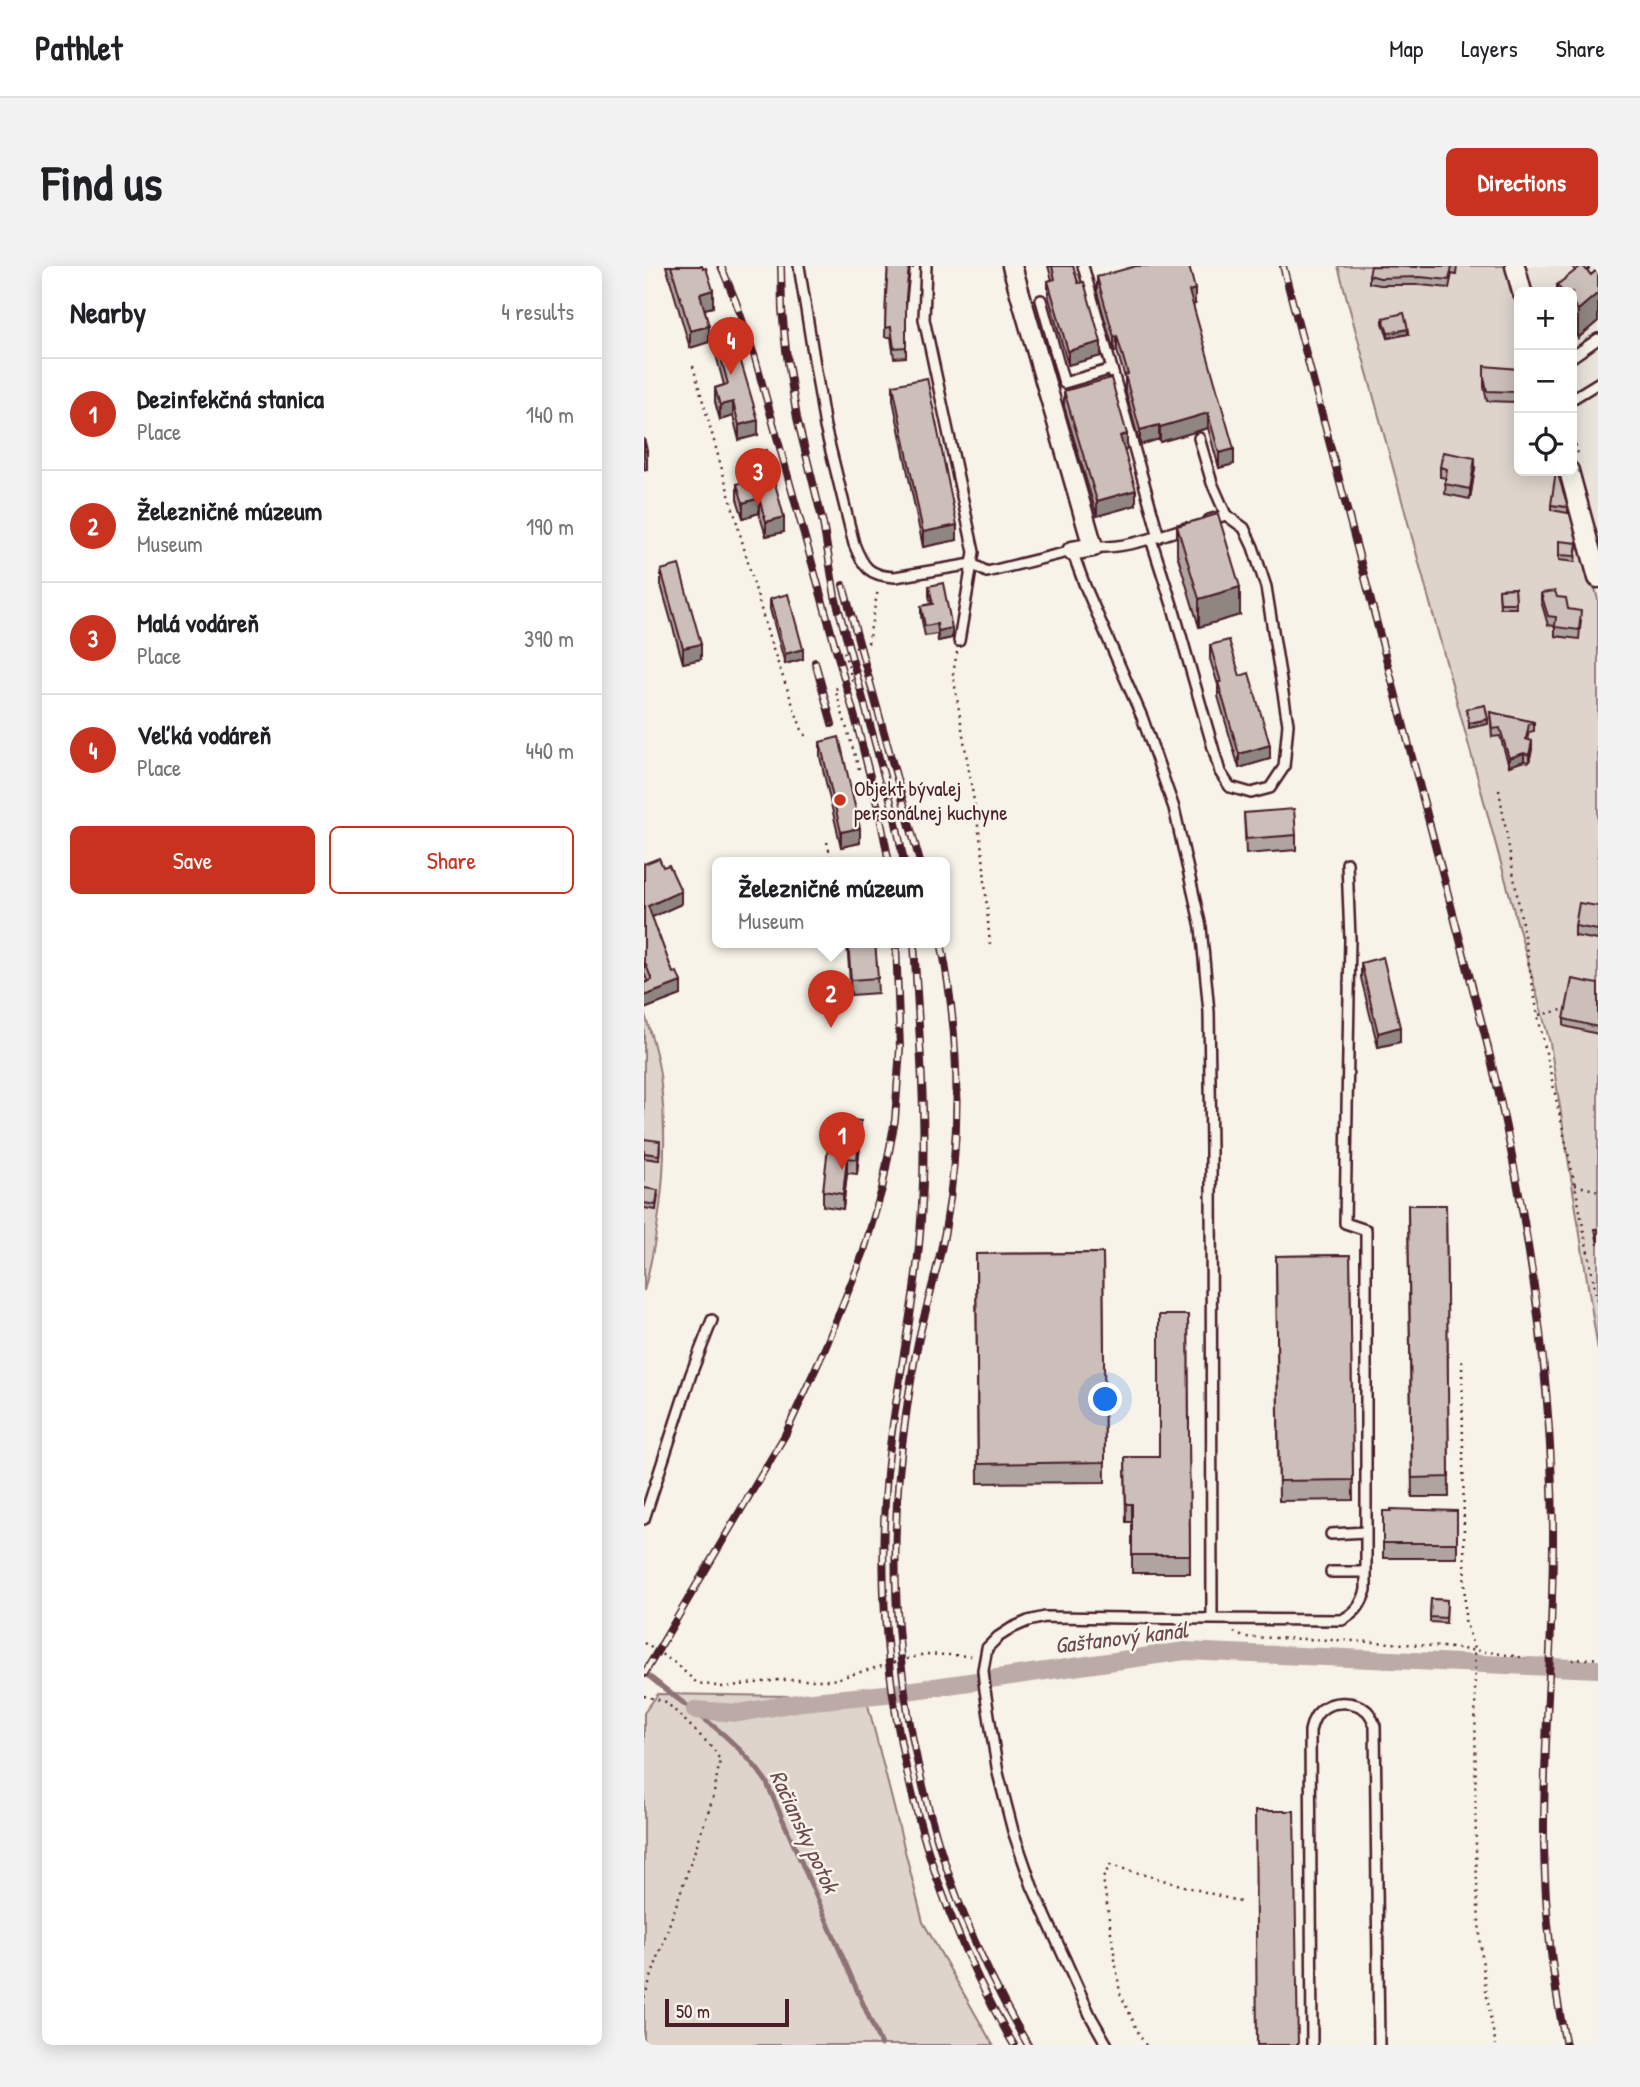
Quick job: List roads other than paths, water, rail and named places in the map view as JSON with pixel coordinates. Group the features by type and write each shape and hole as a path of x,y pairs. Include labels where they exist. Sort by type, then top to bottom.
{"street":[{"path":"1012,266 1093,547 1072,551"},
{"path":"1515,266 1521,287"},
{"path":"1571,476 1598,578"}],"lane":[{"path":"799,266 825,427 859,558 866,568 878,575 895,577 972,564 987,572 1072,551 1147,730 1174,808 1202,927 1209,1012 1215,1620"},
{"path":"926,266 925,319 974,552 959,641"},
{"path":"1083,266 1174,611 1220,772 1230,787 1251,793 1270,788 1284,767 1288,724 1266,587 1244,528 1226,515 1212,483 1199,438"},
{"path":"1041,300 1064,383 1112,369"},
{"path":"1577,354 1598,339"},
{"path":"1577,397 1598,383"},
{"path":"1204,522 1226,515"},
{"path":"1093,547 1108,548 1155,538 1192,526"},
{"path":"1107,2045 1091,2017 1032,1886 1013,1830 998,1773 985,1690 985,1657 987,1648 999,1637 1028,1621 1045,1617 1342,1620 1362,1604 1366,1590 1366,1230 1345,1223 1350,939 1347,863"},
{"path":"644,1519 691,1374 712,1320"},
{"path":"1331,1534 1366,1532"},
{"path":"1331,1572 1366,1572"},
{"path":"1312,2045 1310,1731 1314,1719 1322,1709 1333,1704 1346,1703 1360,1706 1370,1714 1375,1726 1379,2045"}],"waterway":[{"name":"Gaštanový kanál","path":"695,1710 739,1713 802,1702 886,1694 1185,1651 1598,1669"},
{"name":"Račiansky potok","path":"644,1672 724,1735 766,1781 881,2045"}],"railway":[{"path":"721,266 755,358 857,725 888,857"},
{"path":"781,266 786,350 797,418 823,523 835,596 894,813 903,857"},
{"path":"1283,266 1485,1035 1524,1218 1541,1341 1551,1465 1553,1567 1544,1845 1550,1945 1566,2045"},
{"path":"843,585 919,857"},
{"path":"815,662 832,724"},
{"path":"644,1674 785,1435 826,1346 863,1254 882,1189 895,1120 900,1048 896,948"},
{"path":"914,948 922,1081 923,1185 915,1283 887,1473 883,1547 885,1621 893,1695 906,1769 925,1841 949,1911 979,1979 1014,2045"},
{"path":"942,948 955,1050 954,1158 945,1231 911,1381 897,1496 896,1578 901,1660 913,1740 932,1820 957,1898 989,1973 1028,2045"}],"place":[{"name":"Veľká vodáreň","path":"731,375"},
{"name":"Malá vodáreň","path":"758,506"},
{"name":"Objekt bývalej personálnej kuchyne","path":"840,800"},
{"name":"Železničné múzeum","path":"831,1028"},
{"name":"Dezinfekčná stanica","path":"842,1170"}]}
